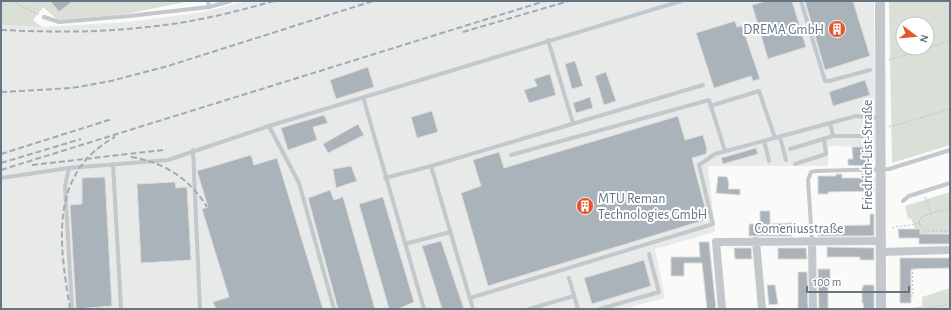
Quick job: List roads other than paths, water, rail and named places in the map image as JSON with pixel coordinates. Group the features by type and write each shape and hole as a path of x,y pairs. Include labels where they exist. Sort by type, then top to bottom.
{"street":[{"name":"Friedrich-List-Straße","path":"880,1 882,241 881,309"},
{"path":"756,241 762,309"},
{"path":"812,241 813,309"},
{"name":"Comeniusstraße","path":"722,309 716,242 882,241"},
{"path":"882,252 950,250"}],"lane":[{"path":"208,1 208,7"},
{"path":"44,17 59,22 208,7 231,1"},
{"path":"1,178 69,168 168,160 193,150 269,126 548,40 681,1"},
{"path":"801,1 825,81 835,80 870,70"},
{"path":"548,40 573,123"},
{"path":"386,178 703,85"},
{"path":"710,106 759,91 786,160"},
{"path":"363,97 424,309"},
{"path":"510,155 709,100 725,152"},
{"path":"470,298 713,224 699,165 715,154 856,116 881,118"},
{"path":"830,123 833,136"},
{"path":"269,126 299,183 334,309"},
{"path":"790,149 833,136 870,136"},
{"path":"795,164 826,154 824,139"},
{"path":"764,141 769,161"},
{"path":"193,150 200,309"},
{"path":"812,241 808,180 811,172 889,168 950,150"},
{"path":"113,164 121,309"},
{"path":"431,166 473,309"},
{"path":"69,168 65,186 72,309"},
{"path":"903,201 909,196 950,183"},
{"path":"405,244 450,232"},
{"path":"600,309 659,292 649,254"},
{"path":"569,278 578,309"},
{"path":"529,309 574,296"}],"railway":[{"path":"1,30 74,32 147,27 211,17 274,1"},
{"path":"1,92 72,88 111,81 168,66 373,1"},
{"path":"1,170 545,1"},
{"path":"463,32 569,1"},
{"path":"1,154 112,119"},
{"path":"70,309 63,261 62,237 63,213 68,191 78,171 93,152 115,137"},
{"path":"1,163 81,139"},
{"path":"32,165 163,150"},
{"path":"131,157 143,159 175,173 193,188 207,207"}],"place":[{"name":"DREMA GmbH","path":"837,29"},
{"name":"MTU Reman Technologies GmbH","path":"585,206"}]}
